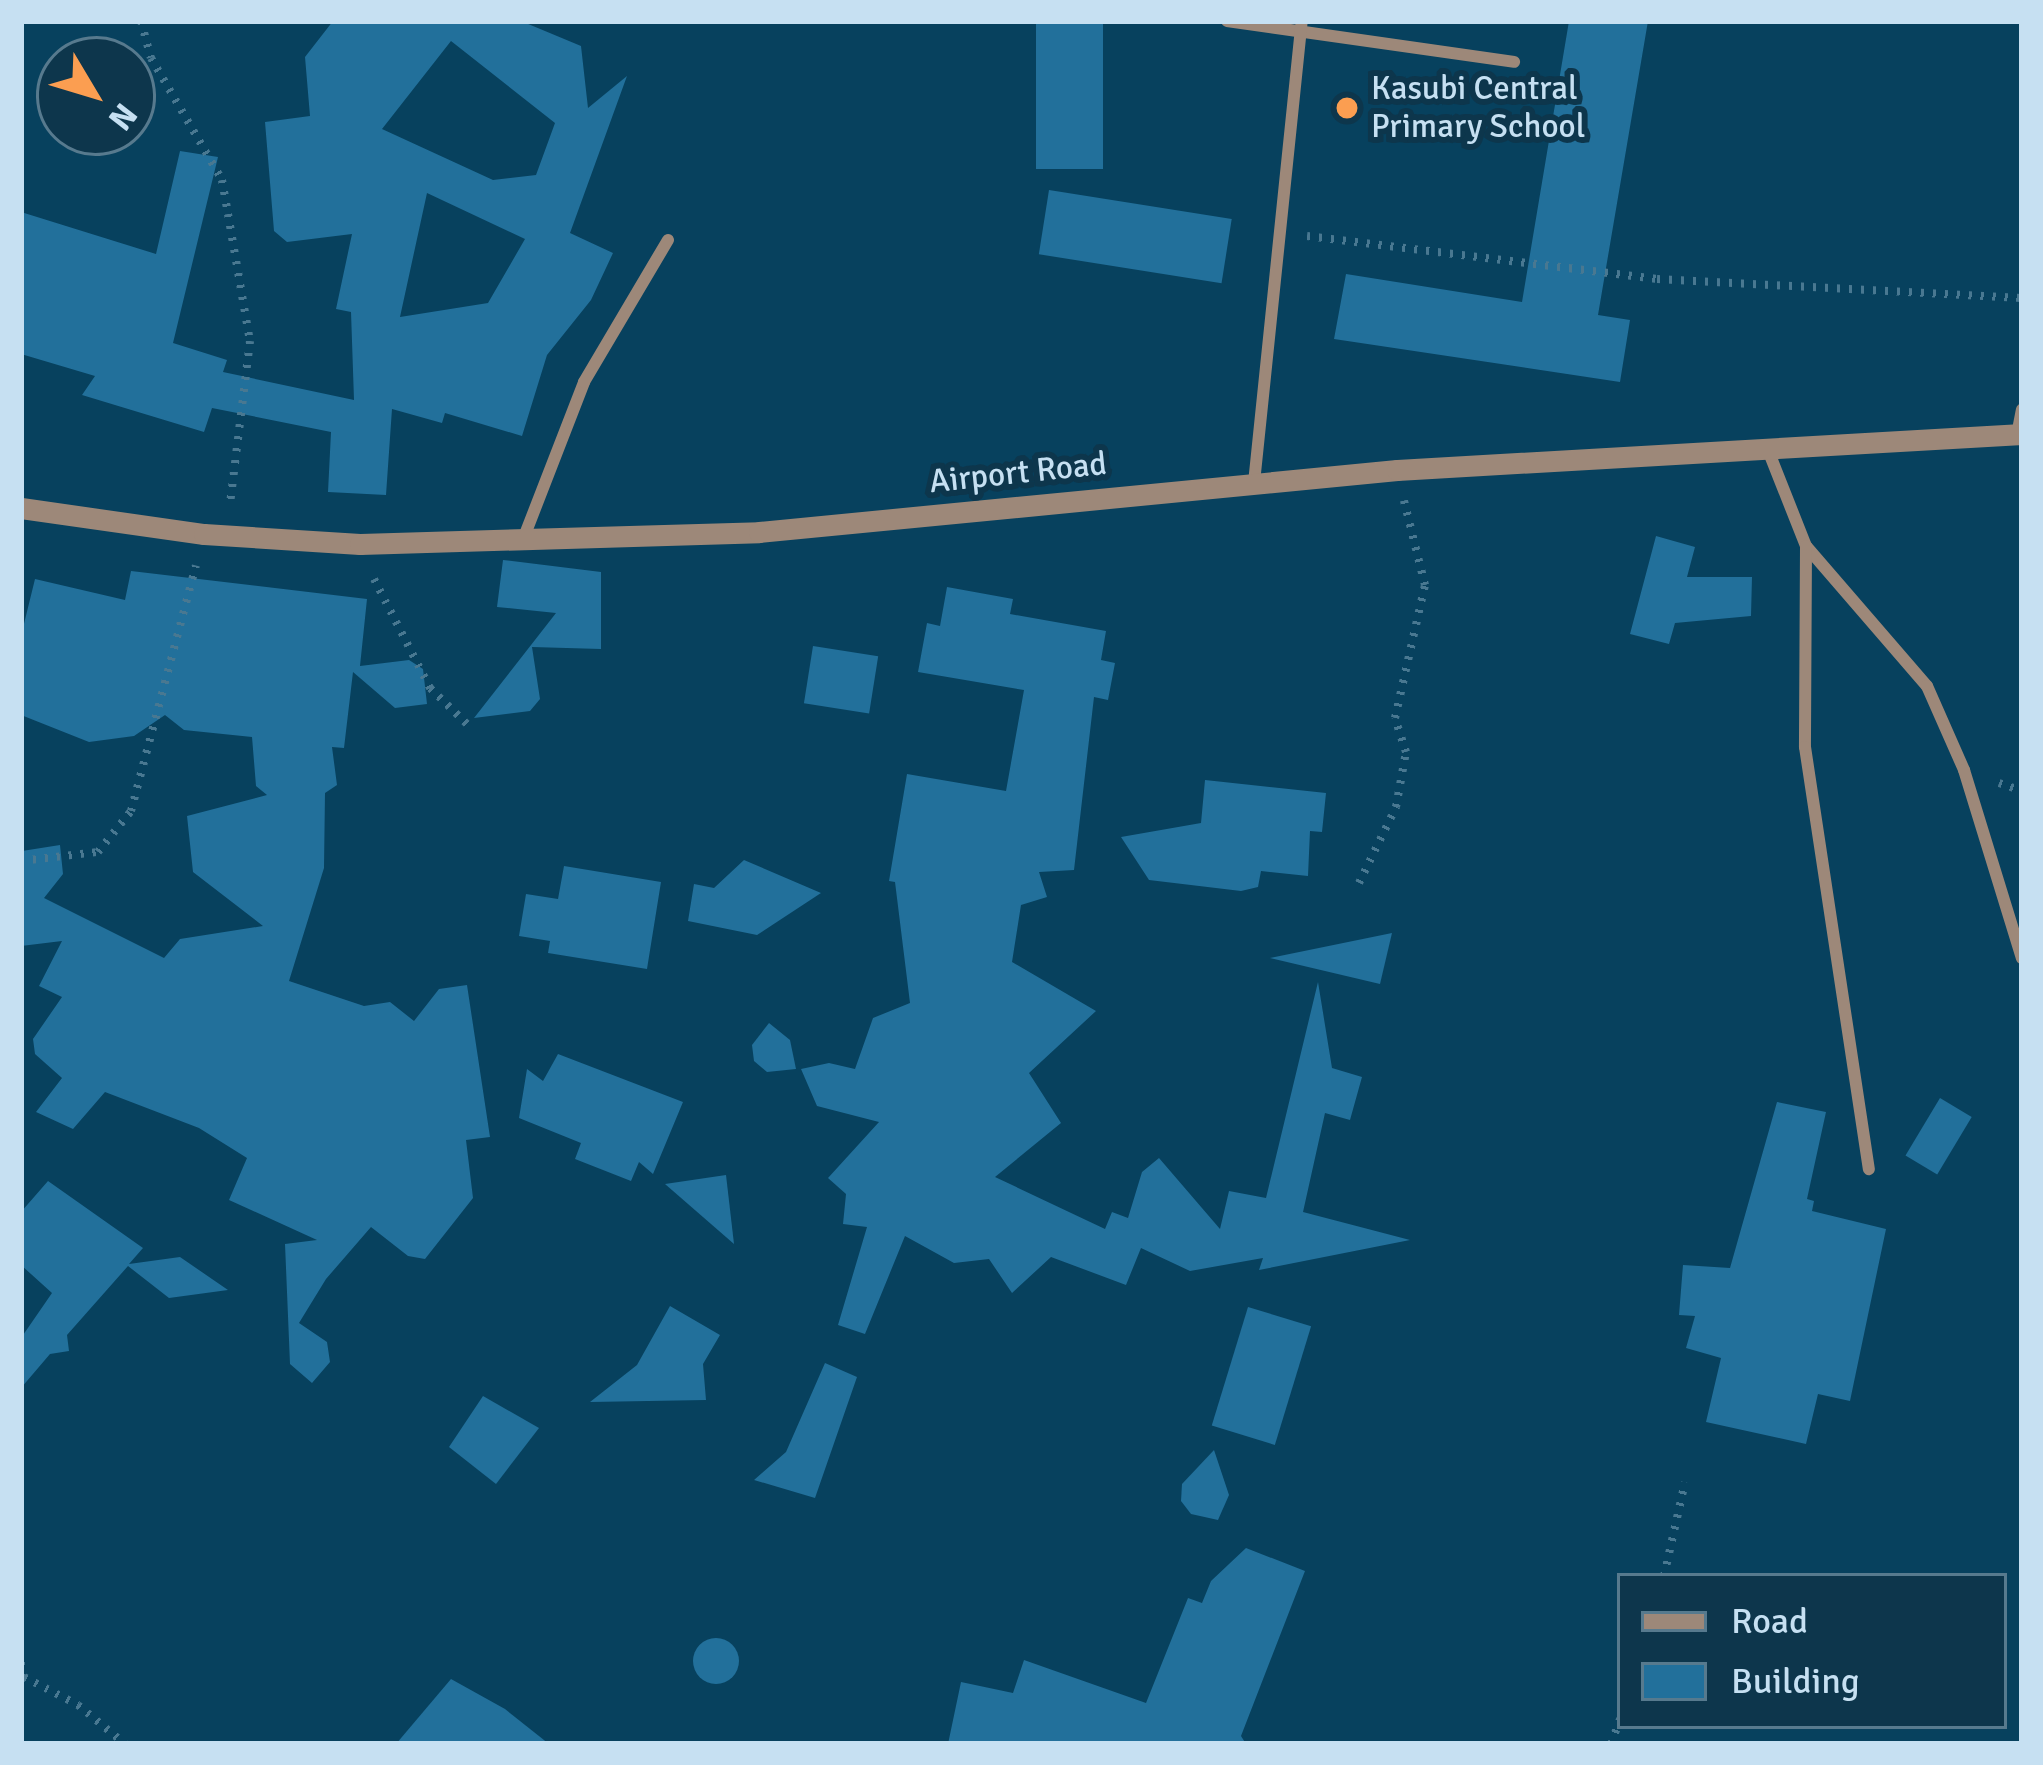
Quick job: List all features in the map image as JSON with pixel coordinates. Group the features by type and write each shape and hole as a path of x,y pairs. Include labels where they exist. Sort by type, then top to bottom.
{"street":[{"path":"1227,21 1301,26 1514,62"},
{"path":"1255,483 1301,26"},
{"path":"524,537 584,382 668,240"},
{"path":"2020,434 2022,409"},
{"name":"Airport Road","path":"21,508 214,535 359,544 759,532 1397,470 1766,444 2020,434"},
{"path":"1766,444 1806,547 1927,686 1964,770 2022,958"},
{"path":"1806,547 1805,747 1868,1169"}],"path":[{"path":"21,861 98,852 131,811 214,535 250,341 222,180 151,58 141,21"},
{"path":"1279,232 1657,279 2022,298"},
{"path":"1359,883 1396,807 1406,752 1395,718 1425,585 1397,470"},
{"path":"359,544 399,639 430,688 472,729"},
{"path":"1665,1573 1685,1482"},
{"path":"21,1662 22,1680 78,1705 125,1744"}],"building":[{"path":"333,21 521,21 581,46 588,108 627,76 570,233 613,253 591,300 547,355 522,436 445,413 442,423 392,409 386,495 328,492 331,432 212,408 204,432 82,395 95,376 21,354 21,212 156,254 180,151 218,157 173,343 227,360 223,372 354,400 351,312 336,309 352,234 287,242 274,231 265,122 310,116 305,57","holes":["451,41 555,123 536,175 493,180 382,129","427,193 525,239 488,303 400,317"]},
{"path":"1036,21 1103,21 1103,169 1036,169"},
{"path":"1569,21 1648,21 1598,315 1630,320 1620,382 1334,339 1346,274 1522,302"},
{"path":"1049,190 1232,219 1222,283 1039,254"},
{"path":"1656,536 1695,547 1687,577 1752,577 1751,616 1675,623 1669,644 1630,634"},
{"path":"503,560 601,572 601,649 532,647 540,699 530,711 474,718 556,613 497,607"},
{"path":"131,571 367,599 360,666 409,660 423,669 427,704 395,708 353,672 344,748 332,747 337,785 325,793 324,868 289,981 364,1006 390,1002 414,1021 439,989 467,985 490,1137 466,1140 473,1198 425,1259 408,1256 371,1227 326,1279 299,1323 327,1342 330,1362 312,1383 290,1364 285,1244 317,1240 229,1200 247,1158 199,1128 105,1092 73,1129 36,1112 62,1078 35,1054 33,1039 62,997 39,986 62,941 21,946 22,851 60,845 63,874 44,898 164,958 180,939 263,926 193,872 187,816 267,795 256,786 252,737 184,730 165,715 134,736 89,742 21,715 21,636 35,579 125,600"},
{"path":"947,587 1013,599 1010,614 1106,631 1101,660 1115,663 1108,700 1094,697 1074,870 1039,872 1047,897 1021,905 1012,962 1096,1011 1029,1073 1061,1123 995,1177 1105,1229 1112,1212 1128,1218 1142,1172 1159,1158 1220,1229 1229,1191 1266,1198 1318,982 1332,1068 1362,1077 1350,1120 1325,1113 1303,1212 1410,1240 1259,1270 1263,1258 1190,1271 1141,1248 1126,1285 1051,1257 1012,1293 989,1259 954,1263 905,1236 865,1334 838,1325 867,1227 843,1224 846,1194 828,1178 879,1122 817,1106 801,1069 829,1063 855,1069 873,1018 910,1003 895,882 889,881 907,774 1006,791 1024,690 918,672 927,623 940,626"},
{"path":"813,646 878,656 869,714 804,703"},
{"path":"1205,780 1326,793 1322,832 1310,831 1308,876 1261,871 1258,887 1241,891 1149,880 1121,837 1201,823"},
{"path":"744,860 821,893 757,935 688,921 694,884 714,888"},
{"path":"564,866 661,882 647,969 548,953 550,941 519,936 526,894 558,899"},
{"path":"1392,933 1380,984 1270,958"},
{"path":"769,1023 790,1040 796,1069 767,1072 754,1061 752,1045"},
{"path":"558,1054 683,1102 653,1174 639,1162 631,1181 575,1159 581,1143 519,1118 527,1069 543,1081"},
{"path":"1940,1098 1972,1117 1937,1174 1905,1155"},
{"path":"1777,1102 1826,1112 1807,1199 1814,1201 1812,1211 1886,1229 1850,1401 1818,1394 1806,1444 1706,1422 1721,1358 1686,1348 1695,1316 1679,1315 1683,1265 1730,1268"},
{"path":"726,1175 734,1244 665,1184"},
{"path":"48,1181 143,1248 129,1264 180,1257 228,1290 169,1298 128,1266 67,1335 69,1351 50,1354 21,1388 21,1338 52,1293 21,1265 21,1212"},
{"path":"670,1306 720,1335 703,1364 706,1400 590,1402 637,1365"},
{"path":"1248,1307 1311,1326 1275,1445 1212,1426"},
{"path":"825,1363 857,1377 815,1498 754,1480 786,1452"},
{"path":"483,1396 539,1428 496,1484 449,1447"},
{"path":"1214,1450 1229,1495 1218,1520 1191,1514 1181,1501 1182,1484"},
{"path":"1246,1548 1305,1571 1241,1736 1246,1744 948,1744 961,1682 1013,1693 1024,1660 1146,1703 1188,1598 1202,1603 1211,1581"},
{"path":"716,1638 732,1645 739,1661 732,1677 716,1684 700,1677 693,1661 700,1645"},
{"path":"451,1679 505,1709 549,1744 396,1744"}],"place":[{"name":"Kasubi Central Primary School","path":"1347,108"}]}
